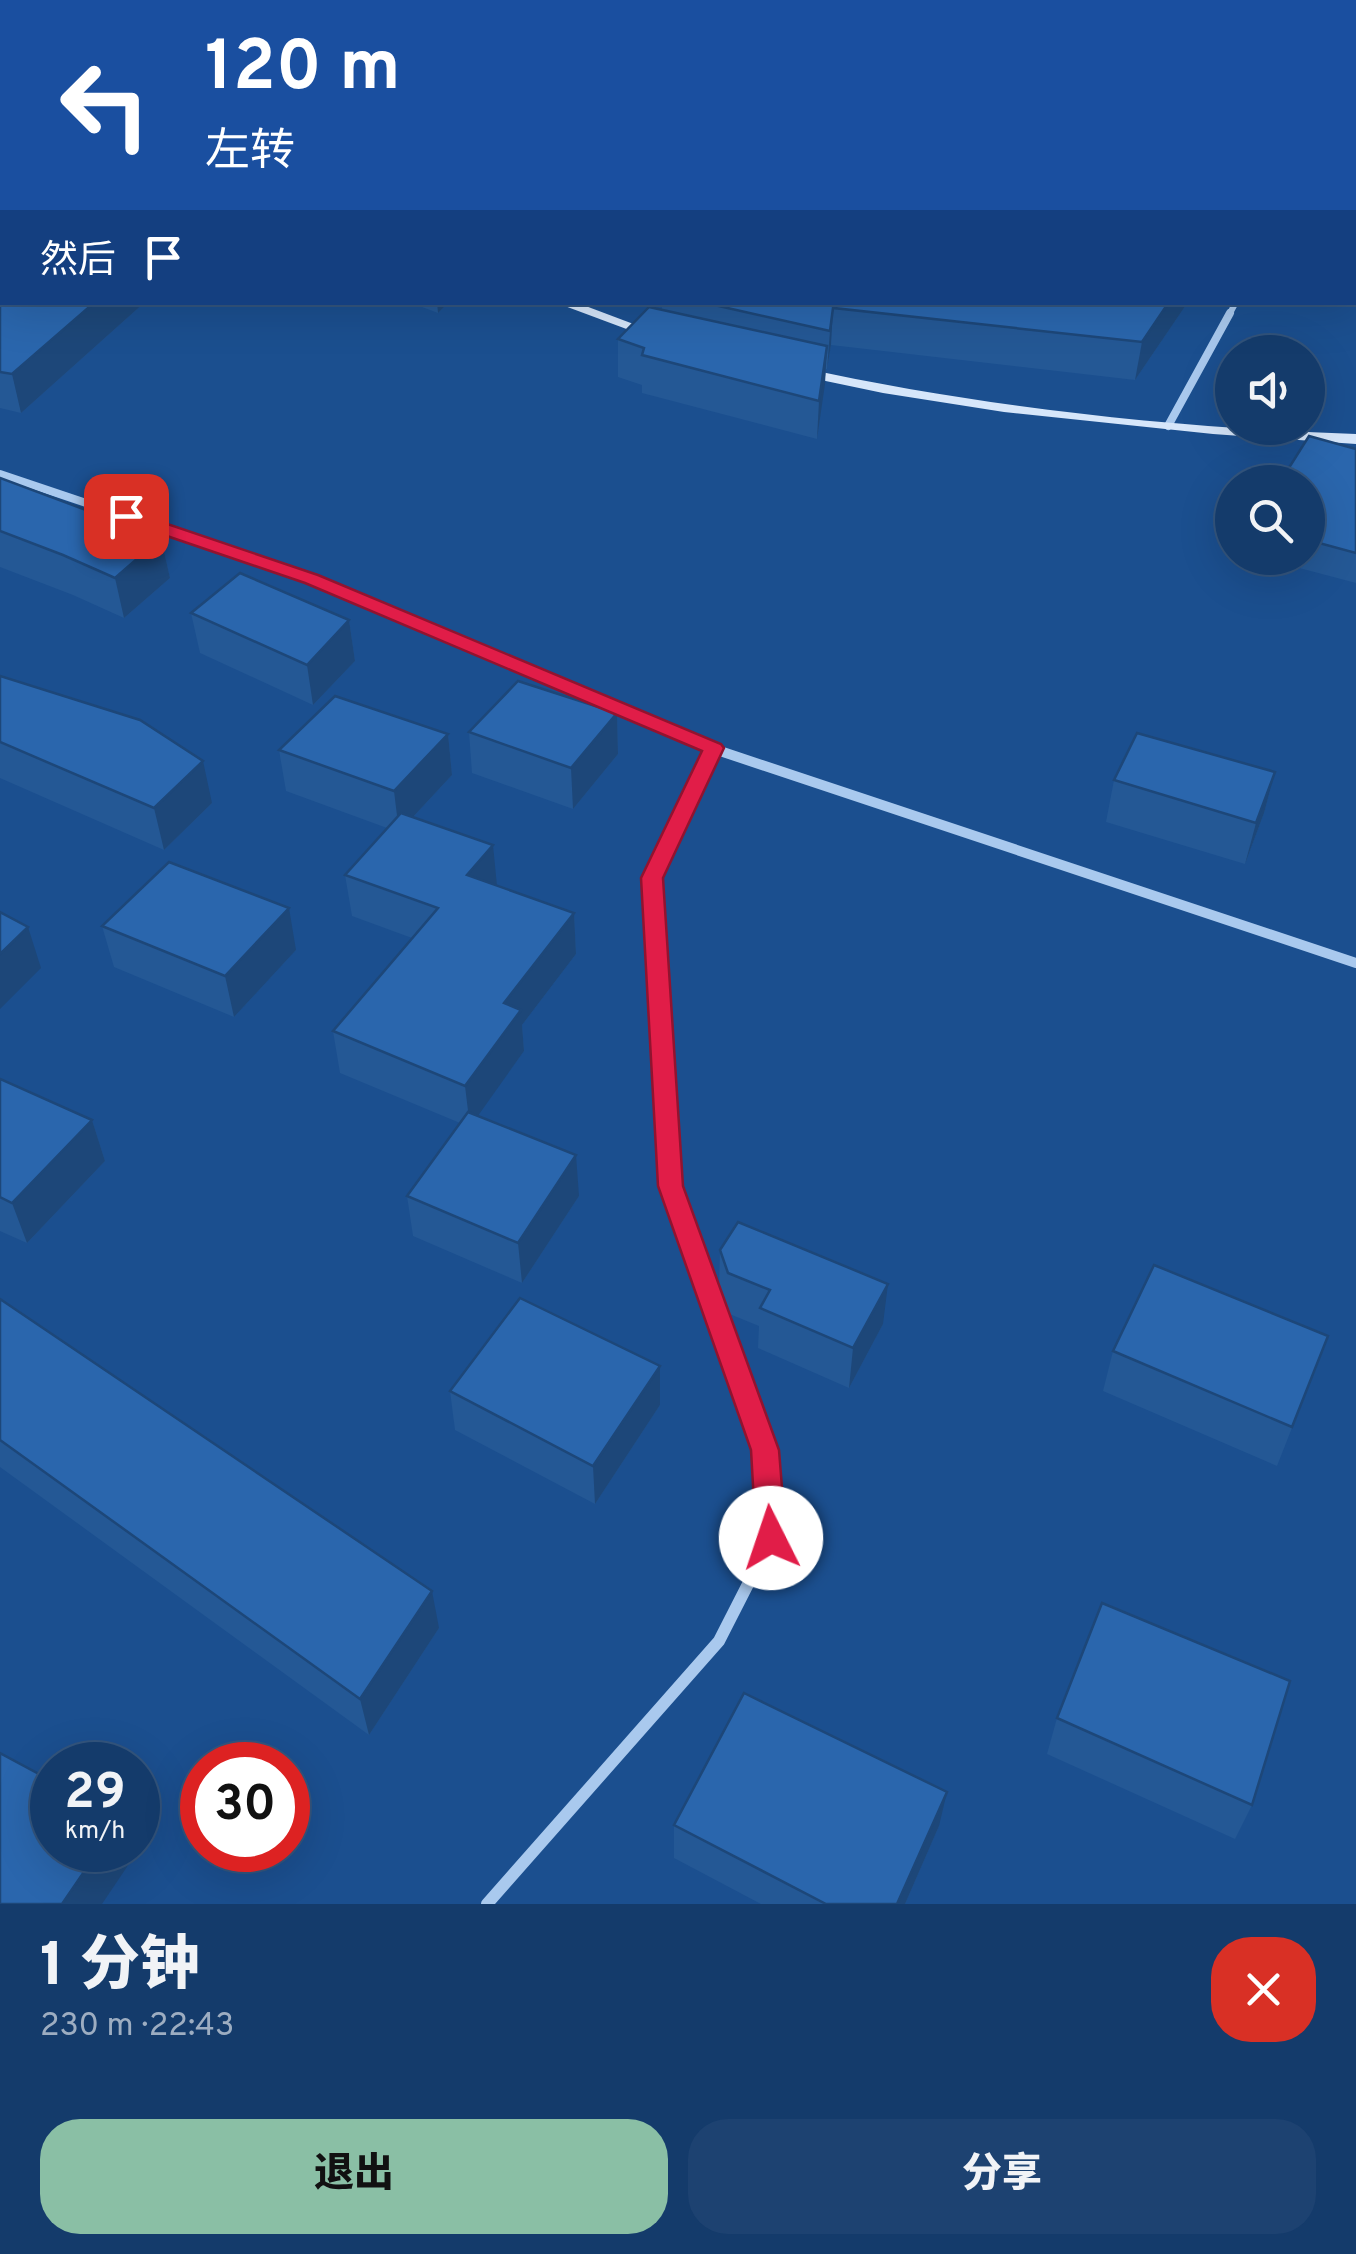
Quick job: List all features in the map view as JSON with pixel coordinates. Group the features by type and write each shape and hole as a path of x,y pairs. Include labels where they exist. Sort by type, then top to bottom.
{"street":[{"path":"569,305 663,337"},
{"path":"1168,426 1234,305"},
{"path":"792,370 902,392 1168,426 1286,438 1356,439"},
{"path":"0,474 312,579 714,748 1356,964"},
{"path":"488,1904 720,1641 771,1538 765,1450 670,1186 652,878 714,748"}],"building":[{"path":"0,305 92,305 12,374 0,372"},
{"path":"714,305 1167,305 1142,342 833,308 830,331"},
{"path":"649,307 827,346 819,401 642,355 644,348 618,339"},
{"path":"1325,440 1356,449 1356,553 1325,545 1325,465 1291,465 1303,445 1325,445"},
{"path":"0,478 161,538 115,578 0,531"},
{"path":"240,573 349,620 307,665 191,613"},
{"path":"0,676 140,720 203,761 154,808 0,742"},
{"path":"518,681 617,713 571,768 469,732"},
{"path":"335,696 448,734 394,791 279,750"},
{"path":"1137,733 1275,772 1256,823 1114,780"},
{"path":"401,813 493,845 467,875 574,913 504,1003 521,1010 465,1086 333,1031 438,908 345,875"},
{"path":"169,862 289,908 225,976 102,926"},
{"path":"0,912 28,927 0,954"},
{"path":"0,1079 92,1120 12,1203 0,1197"},
{"path":"468,1112 576,1155 518,1243 407,1196"},
{"path":"738,1222 888,1284 853,1348 760,1308 770,1290 728,1273 720,1250"},
{"path":"1154,1265 1328,1336 1292,1427 1113,1351"},
{"path":"520,1298 660,1366 593,1466 450,1391"},
{"path":"0,1299 432,1591 360,1699 0,1440"},
{"path":"1102,1603 1290,1681 1252,1805 1057,1718"},
{"path":"744,1693 947,1792 897,1904 826,1904 674,1825"},
{"path":"0,1753 30,1769 30,1872 84,1872 62,1904 0,1904"}],"route":[{"path":"126,516 312,579 714,748 652,878 670,1186 765,1450 771,1538"}]}
